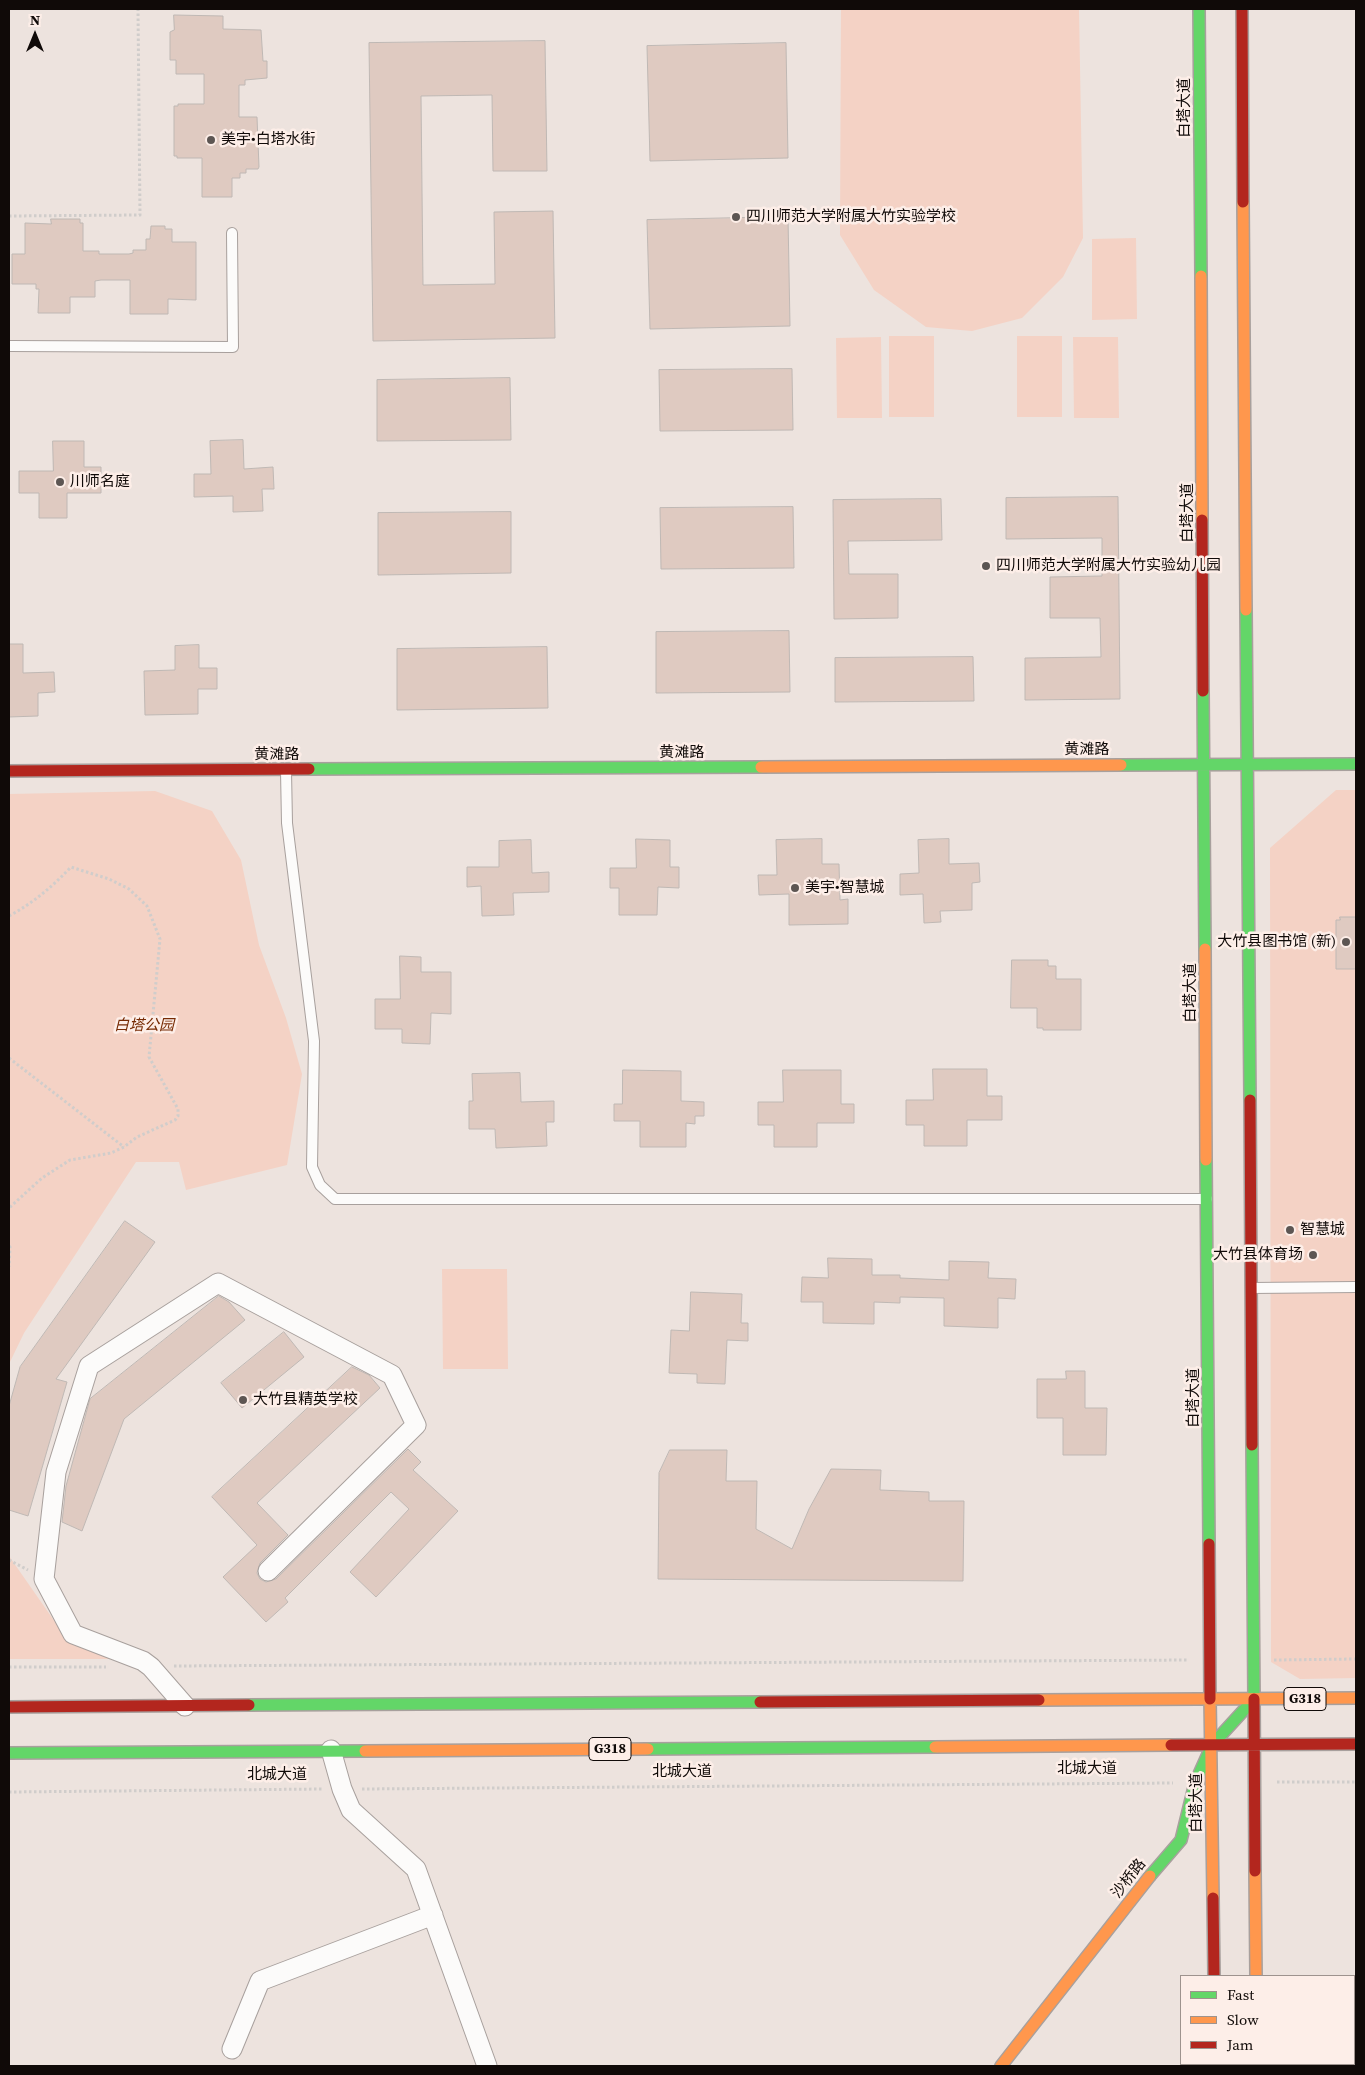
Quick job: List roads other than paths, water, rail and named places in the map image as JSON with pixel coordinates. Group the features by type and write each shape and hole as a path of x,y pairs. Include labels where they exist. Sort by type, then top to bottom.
{"main road":[{"name":"白塔大道","path":"1199,9 1210,1699 1214,1975"},
{"path":"1242,9 1256,1975"},
{"name":"黄滩路","path":"9,771 1356,764"},
{"name":"G318","path":"9,1707 1356,1698"},
{"name":"沙桥路","path":"1001,2066 1161,1862 1181,1840 1195,1783 1212,1745 1254,1699"},
{"name":"北城大道","path":"9,1753 1356,1744"}],"street":[{"path":"185,1706 151,1667 143,1661 73,1634 44,1579 56,1472 89,1366 218,1282 392,1375 416,1425 268,1571"},
{"path":"331,1750 342,1789 351,1810 416,1869 487,2066"},
{"path":"232,2049 260,1981 433,1915"}],"lane":[{"path":"9,346 233,347 232,233"},
{"path":"286,770 287,823 314,1041 312,1167 320,1185 335,1199 1207,1199"},
{"path":"1251,1288 1356,1287"}],"place":[{"name":"美宇•白塔水街","path":"211,140"},
{"name":"四川师范大学附属大竹实验学校","path":"736,217"},
{"name":"川师名庭","path":"60,482"},
{"name":"四川师范大学附属大竹实验幼儿园","path":"986,566"},
{"name":"美宇•智慧城","path":"795,888"},
{"name":"大竹县图书馆 (新)","path":"1346,942"},
{"name":"智慧城","path":"1290,1230"},
{"name":"大竹县体育场","path":"1313,1255"},
{"name":"大竹县精英学校","path":"243,1400"}],"park label":[{"name":"白塔公园","path":"144,1026"}]}
